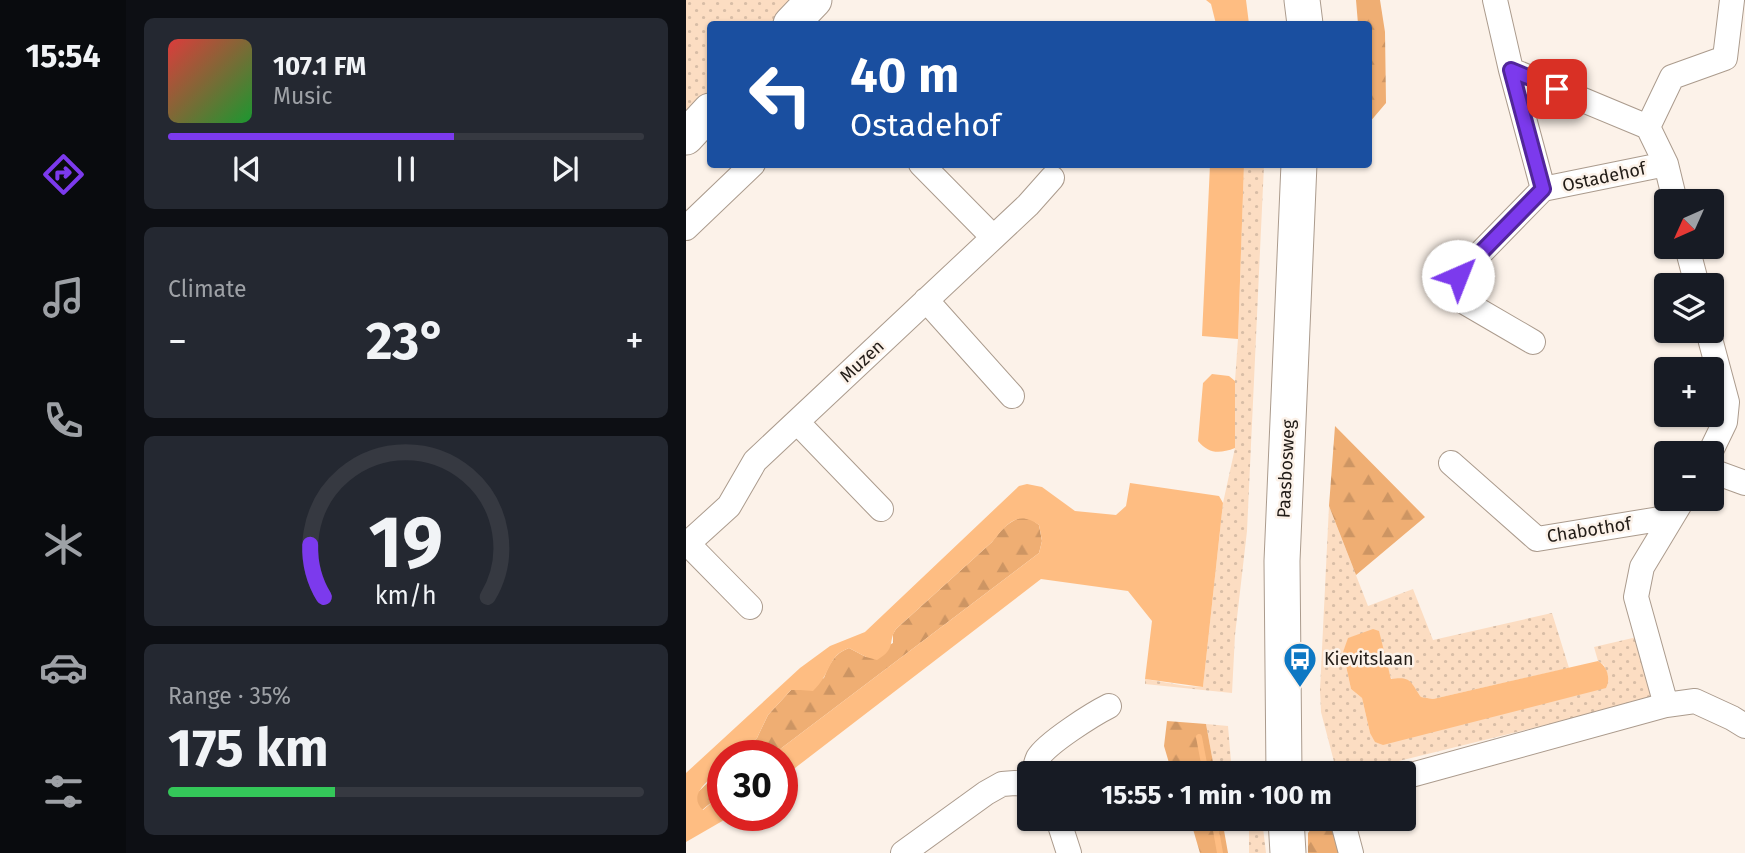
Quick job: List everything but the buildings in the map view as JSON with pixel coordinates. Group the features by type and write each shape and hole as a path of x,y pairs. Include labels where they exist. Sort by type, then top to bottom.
{"street":[{"path":"794,21 814,0"},
{"path":"1302,0 1305,21"},
{"name":"Ostadehof","path":"1495,0 1543,189"},
{"path":"1648,127 1672,78 1726,58 1732,0"},
{"path":"1511,70 1648,127 1665,164 1672,189"},
{"path":"686,137 707,114"},
{"name":"Ostadehof","path":"1533,342 1454,296 1458,276 1543,189 1665,164"},
{"path":"686,228 749,168"},
{"path":"925,168 993,237"},
{"name":"Paasbosweg","path":"1283,761 1282,561 1299,168"},
{"name":"Muzen","path":"750,607 687,545 729,506 755,461 1027,205 1052,178"},
{"path":"926,300 1012,396"},
{"path":"1712,343 1727,402 1725,422 1716,441"},
{"path":"797,422 881,509"},
{"name":"Chabothof","path":"1451,463 1537,539 1664,511"},
{"path":"1724,475 1745,483"},
{"path":"1666,705 1636,597 1642,568 1676,511"},
{"path":"1416,774 1666,705 1695,701 1745,726"},
{"path":"1037,761 1059,738 1109,706"},
{"path":"903,853 986,793 1002,784 1017,783"},
{"path":"1062,831 1069,853"},
{"path":"1287,831 1288,853"},
{"path":"1345,831 1351,853"}],"shaded area":[{"path":"686,0 803,0 783,21 707,21 707,102 686,124"},
{"path":"1206,0 1246,0 1249,21 1215,21 1211,4"},
{"path":"1210,168 1244,168 1238,339 1202,336"},
{"path":"1244,168 1264,168 1247,531 1235,635 1232,693 1145,684 1145,679 1203,687 1223,503 1235,448"},
{"path":"1212,374 1229,376 1235,381 1235,448 1215,452 1198,441 1203,383"},
{"path":"1130,483 1219,496 1223,503 1203,687 1145,679 1152,621 1128,591 1041,579 798,766 798,740 792,740 1039,553 1042,541 1039,525 1031,520 1018,519 1007,525 992,542 896,629 889,649 883,656 877,660 849,648 844,650 839,653 813,691 791,690 768,715 755,740 722,740 800,668 830,646 865,632 1019,486 1027,484 1042,487 1075,511 1116,515 1126,506"},
{"path":"1329,506 1368,606 1413,589 1433,640 1552,613 1569,668 1433,699 1421,697 1408,680 1392,680 1373,630 1349,638 1343,652 1351,689 1362,698 1370,733 1608,676 1604,665 1598,661 1594,647 1637,637 1655,698 1399,761 1334,761 1321,712"},
{"path":"1373,629 1379,631 1391,679 1407,679 1421,697 1433,699 1598,661 1604,666 1608,680 1606,688 1383,745 1375,742 1370,733 1362,698 1351,689 1343,652 1348,638"},
{"path":"1206,724 1228,726 1231,761 1213,761"},
{"path":"707,754 707,782 697,798 703,810 707,807 707,830 686,842 686,773"},
{"path":"1249,831 1263,831 1266,853 1249,853"}],"green space":[{"path":"1356,0 1380,0 1385,32 1386,103 1372,119 1372,21 1358,21"},
{"path":"1335,426 1425,517 1356,575 1329,506"},
{"path":"1022,517 1039,525 1042,541 1039,553 792,740 755,740 768,715 791,690 800,690 824,678 833,660 844,650 849,648 866,657 893,643 896,629 1013,521"},
{"path":"1167,721 1206,724 1213,761 1168,761 1164,746"},
{"path":"707,783 707,806 702,810 697,803 696,794"},
{"path":"1194,831 1224,831 1228,853 1200,853"},
{"path":"1340,831 1346,853 1308,853 1308,833"}],"waterway":[{"path":"1199,737 1204,761"},
{"path":"1216,831 1220,853"}],"place":[{"name":"Kievitslaan","path":"1300,689"}],"route":[{"path":"1458,276 1543,189 1511,70 1557,89"}]}
